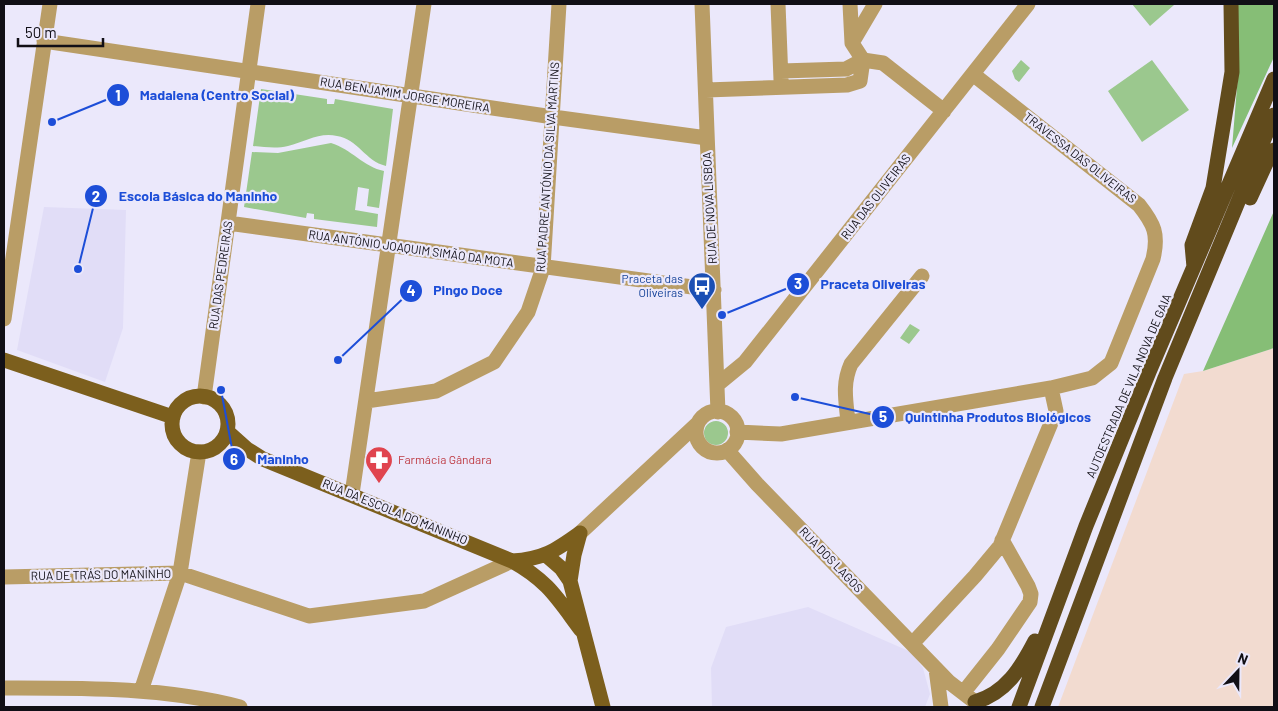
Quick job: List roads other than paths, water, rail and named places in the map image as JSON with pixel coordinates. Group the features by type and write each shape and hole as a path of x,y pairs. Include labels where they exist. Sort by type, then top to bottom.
{"highway":[{"path":"1194,268 1192,245 1213,188 1232,72 1230,4"},
{"name":"AUTOESTRADA DE VILA NOVA DE GAIA","path":"1019,707 1086,526 1274,79"},
{"path":"1042,707 1165,378 1274,115"},
{"path":"1219,247 1230,242 1268,159 1274,150"},
{"path":"1011,707 1077,534 1086,526"},
{"path":"971,701 988,698 1005,686 1022,666 1035,641"}],"main road":[{"path":"4,360 173,417"},
{"path":"196,397 204,397 214,400 224,410 228,418 228,432 216,448 199,452 186,448 179,443 174,435 173,417 182,402 196,397"},
{"name":"RUA DA ESCOLA DO MANINHO","path":"228,432 247,449 263,459 512,561 530,571 547,585 581,630"},
{"path":"512,561 546,555 580,533"},
{"path":"570,581 580,533"},
{"path":"546,555 562,568 570,581 581,630 603,707"},
{"path":"546,555 544,569 547,585"}],"street":[{"path":"4,319 6,293 50,4"},
{"name":"RUA DAS PEDREIRAS","path":"204,397 251,72 258,4"},
{"path":"352,494 390,246 424,4"},
{"name":"RUA PADRE ANTÓNIO DA SILVA MARTINS","path":"366,401 436,391 494,362 528,312 543,268 559,4"},
{"name":"RUA DE NOVA LISBOA","path":"702,4 718,412"},
{"path":"778,4 781,86"},
{"path":"706,90 847,85 860,82 863,60 852,43 850,4"},
{"path":"852,43 875,4"},
{"name":"RUA DAS OLIVEIRAS","path":"717,385 745,362 974,75 1028,4"},
{"name":"RUA BENJAMIM JORGE MOREIRA","path":"44,41 553,118 707,138"},
{"path":"781,71 846,69 863,60 883,63 944,111"},
{"path":"846,69 847,85"},
{"name":"TRAVESSA DAS OLIVEIRAS","path":"738,432 781,434 1051,388 1092,378 1111,363 1153,259 1157,242 1152,221 1139,204 974,75"},
{"name":"RUA ANTÓNIO JOAQUIM SIMÃO DA MOTA","path":"228,223 543,268 714,290"},
{"path":"848,422 845,386 851,364 922,276"},
{"path":"912,644 975,576 1002,540 1056,411 1051,388"},
{"path":"580,533 708,413 718,412 731,418 738,432 736,440 727,450 717,453 702,447 668,452"},
{"path":"697,424 696,432 702,447"},
{"name":"RUA DOS LAGOS","path":"727,450 757,484 936,669 971,701"},
{"path":"141,691 180,573 199,452"},
{"path":"971,701 998,649 1030,602 1031,594 1028,586 1002,540"},
{"name":"RUA DE TRÁS DO MANÍNHO","path":"4,578 180,573 309,616 424,601 512,561"},
{"path":"936,669 941,707"},
{"path":"4,688 107,688 141,691 240,707"}],"place":[{"name":"Madalena (Centro Social)","path":"52,122"},
{"name":"Escola Básica do Maninho","path":"78,269"},
{"name":"Praceta das Oliveiras","path":"702,310"},
{"name":"Praceta Oliveiras","path":"722,315"},
{"name":"Pingo Doce","path":"338,360"},
{"name":"Maninho","path":"221,390"},
{"name":"Quintinha Produtos Biológicos","path":"795,397"},
{"name":"Farmácia Gândara","path":"379,484"}]}
